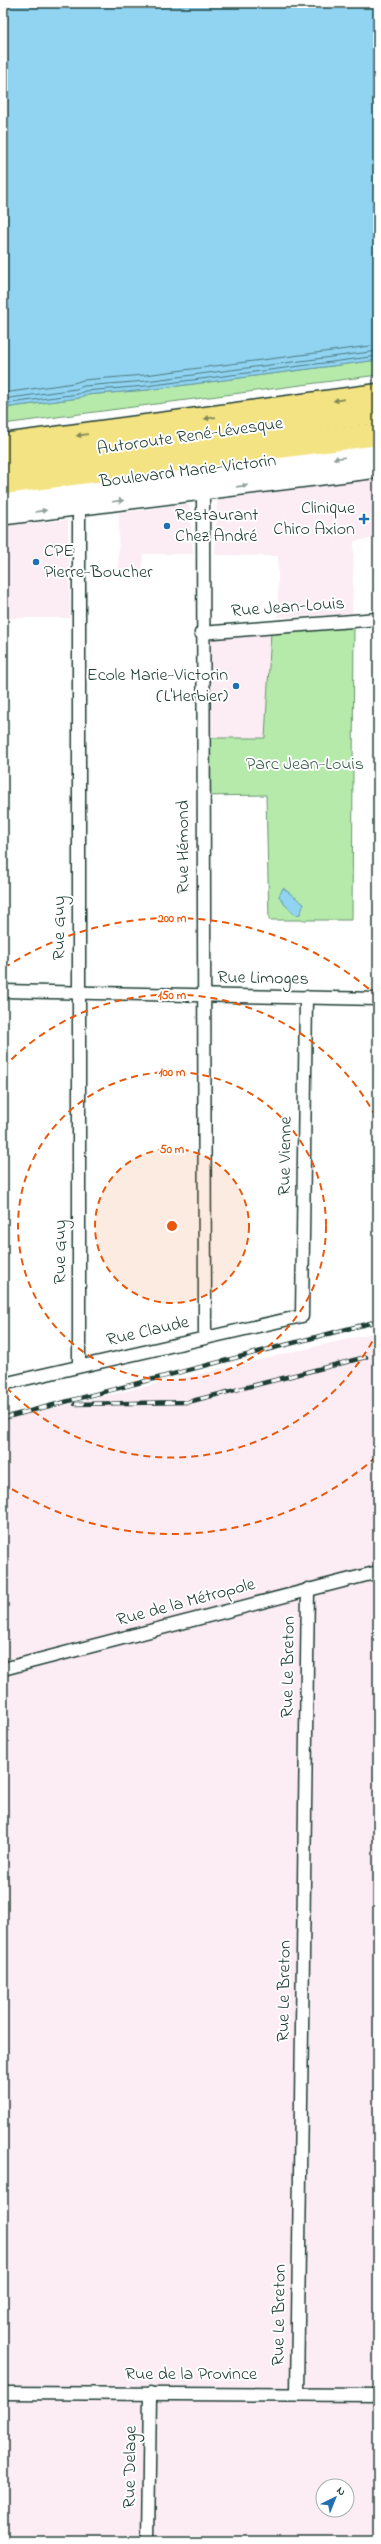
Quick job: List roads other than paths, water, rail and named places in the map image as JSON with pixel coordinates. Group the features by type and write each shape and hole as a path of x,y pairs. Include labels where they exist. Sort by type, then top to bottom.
{"highway":[{"name":"Autoroute René-Lévesque","path":"3,445 378,395"},
{"name":"Autoroute René-Lévesque","path":"3,462 378,412"},
{"path":"3,474 378,423"},
{"path":"3,484 378,434"}],"street":[{"name":"Boulevard Marie-Victorin","path":"3,516 79,499 203,483 378,453"},
{"name":"Boulevard Marie-Victorin","path":"203,483 378,469"},
{"name":"Rue Hémond","path":"203,483 201,633 205,1337"},
{"name":"Boulevard Marie-Victorin","path":"3,500 79,499"},
{"name":"Rue Guy","path":"79,499 79,1366"},
{"name":"Rue Jean-Louis","path":"201,633 378,619"},
{"name":"Rue Limoges","path":"3,991 378,999"},
{"name":"Rue Vienne","path":"302,1316 306,997"},
{"name":"Rue Claude","path":"3,1384 302,1316"},
{"name":"Rue de la Métropole","path":"3,1669 378,1572"},
{"name":"Rue Le Breton","path":"297,2394 308,1589"},
{"name":"Rue de la Province","path":"3,2393 378,2395"},
{"name":"Rue Delage","path":"148,2541 150,2393"}],"water":[{"path":"3,3 378,3 378,360 147,390 85,395 79,398 3,408"},
{"path":"283,888 304,904 300,914 296,915 284,904 279,896"}],"railway":[{"path":"3,1418 378,1321"},
{"path":"75,1404 188,1402 366,1357"}],"place":[{"name":"Clinique Chiro Axion","path":"364,519"},
{"name":"Restaurant Chez André","path":"167,526"},
{"name":"CPE Pierre-Boucher","path":"36,562"},
{"name":"Ecole Marie-Victorin (L'Herbier)","path":"236,686"}],"park label":[{"name":"Parc Jean-Louis","path":"305,765"}]}
